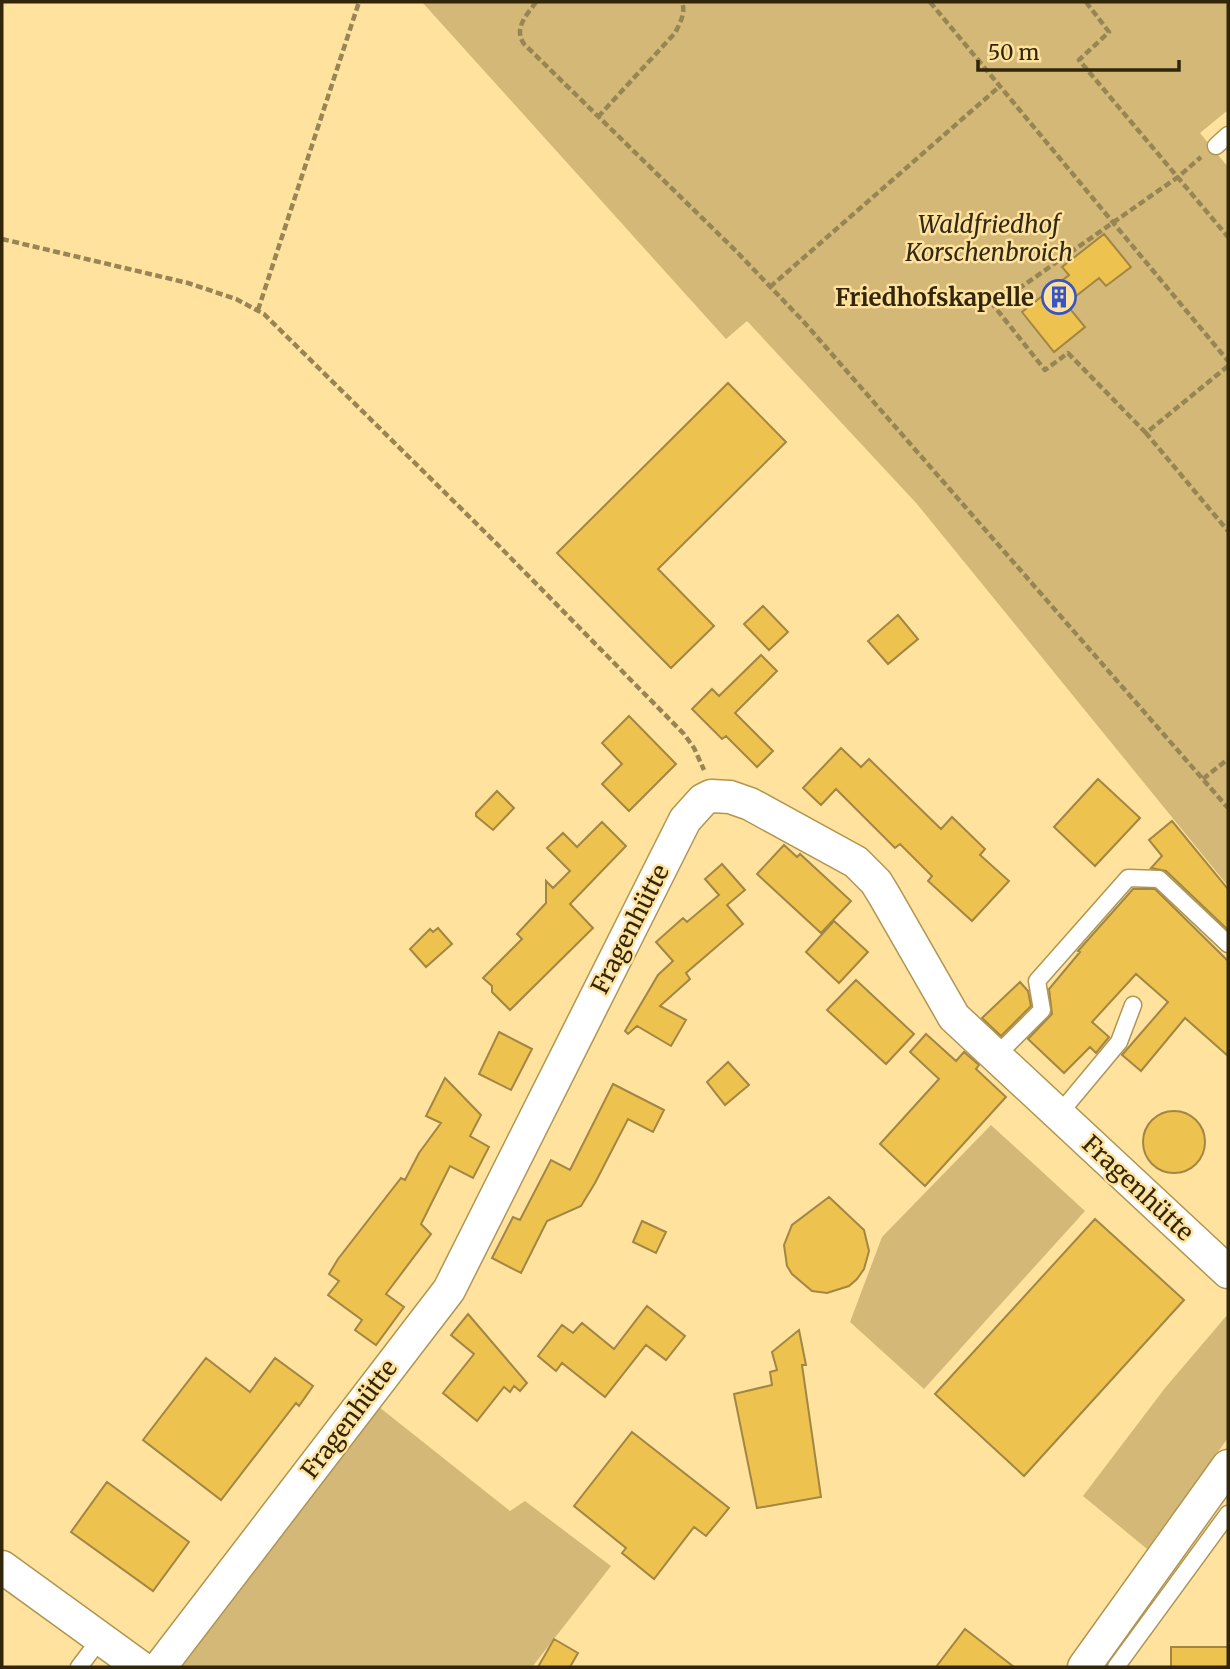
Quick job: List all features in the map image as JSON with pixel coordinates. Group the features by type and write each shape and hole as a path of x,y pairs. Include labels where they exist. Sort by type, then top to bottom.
{"street":[{"name":"Fragenhütte","path":"160,1667 449,1290 685,820 696,805 711,796 730,797 750,804 845,854 861,866 884,895 954,1017 1228,1272"},
{"path":"1084,1667 1228,1466"},
{"path":"2,1567 140,1667"}],"lane":[{"path":"987,1048 1042,1010 1037,981 1128,878 1159,879 1228,944"},
{"path":"1059,1114 1119,1042 1133,1005"},
{"path":"1116,1667 1228,1514"},
{"path":"79,1667 101,1638"}],"path":[{"path":"258,311 359,2"},
{"path":"536,2 521,23 520,38 530,51 770,286 836,358 1228,808"},
{"path":"598,117 675,33 682,18 682,2"},
{"path":"930,2 1228,363 1146,433"},
{"path":"1086,2 1109,32 1079,60 1228,237"},
{"path":"770,286 1000,86"},
{"path":"1222,140 1178,177 994,306 1045,370 1068,354 1146,433 1228,531"},
{"path":"2,239 188,283 236,299 258,311 290,337 684,734 702,763 711,796"},
{"path":"1203,779 1228,759"}],"green space":[{"name":"Waldfriedhof Korschenbroich","path":"422,2 1228,2 1228,110 1200,133 1228,167 1228,886 917,504 747,321 726,339"},
{"path":"991,1125 1085,1211 924,1389 850,1322 882,1237"},
{"path":"1228,1314 1228,1438 1147,1549 1083,1496 1165,1388"},
{"path":"374,1403 510,1511 525,1501 611,1566 532,1667 176,1667"}],"building":[{"name":"Friedhofskapelle","path":"1104,234 1131,267 1106,286 1099,278 1066,304 1085,327 1054,352 1022,312 1069,275 1062,267"},
{"path":"728,383 786,442 658,569 714,626 671,668 557,553"},
{"path":"763,606 788,632 769,650 744,624"},
{"path":"898,615 918,639 888,664 868,641"},
{"path":"761,655 777,671 735,713 773,751 757,767 726,736 722,739 692,709 712,689 719,696"},
{"path":"629,716 676,764 629,811 602,784 622,764 602,743"},
{"path":"841,748 861,767 869,759 941,829 952,817 985,849 980,855 1009,881 972,921 928,881 932,876 900,844 895,848 836,789 821,805 803,788"},
{"path":"1098,779 1140,818 1095,866 1054,827"},
{"path":"497,791 514,808 493,830 476,816 476,813"},
{"path":"1172,821 1228,889 1228,930 1166,871 1151,868 1162,856 1149,840"},
{"path":"602,822 626,846 570,904 593,928 510,1010 492,992 492,986 483,978 522,939 517,934 546,903 546,881 553,888 570,871 547,848 563,833 577,847"},
{"path":"784,845 797,857 800,854 851,901 821,933 757,874"},
{"path":"722,864 745,890 727,905 743,924 686,973 690,979 660,1006 686,1020 671,1046 637,1026 628,1034 625,1031 658,975 673,961 656,942 683,918 687,922 719,895 705,879"},
{"path":"1133,889 1155,889 1228,961 1228,1056 1185,1018 1141,1071 1122,1055 1168,1002 1136,974 1092,1022 1109,1037 1096,1053 1090,1047 1064,1073 1028,1039 1052,1014 1049,989 1080,952 1078,951"},
{"path":"834,921 868,952 839,983 806,952"},
{"path":"438,928 452,944 426,967 410,949 430,929 433,932"},
{"path":"856,980 914,1034 886,1064 827,1010"},
{"path":"1020,982 1028,991 1031,1006 1001,1036 982,1018"},
{"path":"499,1032 532,1049 511,1090 479,1074"},
{"path":"926,1034 956,1061 964,1052 979,1065 976,1069 1006,1097 925,1186 880,1144 939,1079 910,1052"},
{"path":"728,1062 749,1085 725,1105 707,1082"},
{"path":"445,1078 481,1115 470,1136 489,1147 473,1178 450,1166 421,1224 431,1234 386,1294 404,1307 376,1345 355,1330 362,1320 328,1295 339,1281 329,1274 401,1178 405,1180 419,1153 441,1123 426,1116"},
{"path":"613,1084 664,1110 653,1132 628,1119 581,1206 547,1221 521,1273 492,1258 513,1217 520,1220 551,1160 570,1170"},
{"path":"1174,1111 1196,1120 1205,1142 1196,1164 1174,1173 1152,1164 1143,1142 1152,1120"},
{"path":"829,1197 864,1230 869,1251 864,1269 857,1279 849,1286 827,1293 812,1291 792,1274 787,1266 784,1245 792,1225"},
{"path":"1095,1219 1184,1300 1024,1476 935,1394"},
{"path":"642,1221 666,1232 656,1253 633,1242"},
{"path":"647,1306 685,1336 666,1360 646,1345 605,1397 562,1363 556,1371 538,1356 562,1325 573,1333 582,1323 614,1349"},
{"path":"468,1314 527,1383 520,1391 514,1386 510,1392 504,1387 477,1421 443,1393 474,1354 451,1335"},
{"path":"799,1330 806,1365 802,1365 821,1497 757,1508 734,1394 772,1385 770,1372 777,1370 772,1352"},
{"path":"206,1358 250,1392 275,1358 313,1386 299,1406 296,1403 221,1500 143,1440"},
{"path":"632,1432 729,1508 706,1536 694,1527 654,1579 622,1553 626,1548 574,1506"},
{"path":"107,1482 189,1542 153,1591 71,1532"},
{"path":"965,1629 1014,1667 936,1667"},
{"path":"554,1639 578,1653 570,1667 538,1667"},
{"path":"1171,1647 1228,1647 1228,1667 1171,1667"}],"place":[{"name":"Friedhofskapelle","path":"1059,297"}]}
